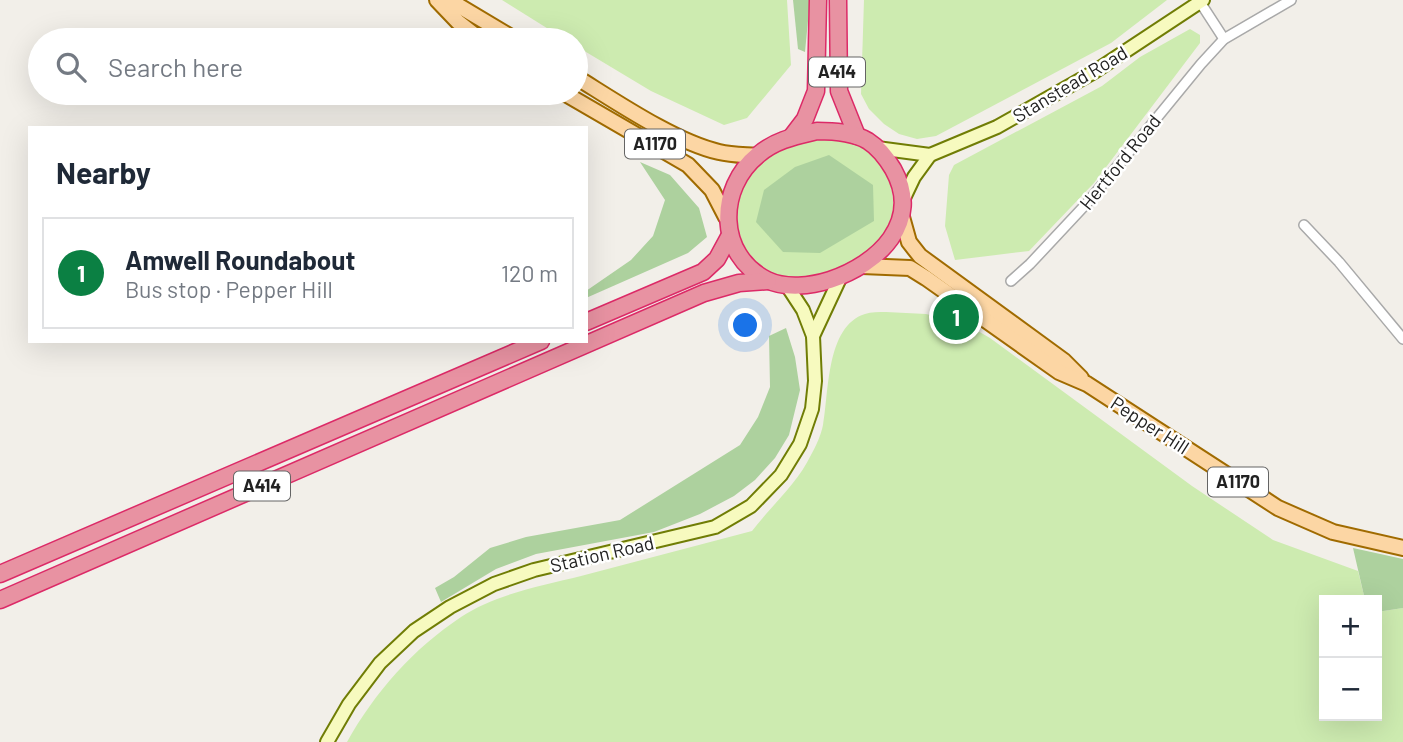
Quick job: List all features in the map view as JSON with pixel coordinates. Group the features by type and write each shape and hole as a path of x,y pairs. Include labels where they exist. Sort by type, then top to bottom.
{"highway":[{"name":"A414","path":"792,136 810,110 816,91 818,0"},
{"name":"A414","path":"838,0 839,91 857,136"},
{"path":"817,131 857,136 877,148 899,179 904,198 902,217 881,251 862,266 811,286 768,281 749,267 737,252 726,217 730,196 742,173 757,156 772,145 792,136 817,131"},
{"path":"588,321 703,272 717,259 730,235"},
{"name":"A414","path":"0,600 704,293 739,283 768,281"},
{"name":"A414","path":"0,574 536,343"}],"main road":[{"path":"437,0 466,28"},
{"path":"449,0 496,28"},
{"name":"Stanstead Road","path":"930,155 997,127 1043,101 1094,72 1202,1"},
{"name":"A1170","path":"588,84 687,141 720,153 757,156"},
{"name":"A1170","path":"585,105 688,165 712,190 726,217"},
{"path":"877,148 930,155 914,177 904,198"},
{"name":"Pepper Hill","path":"902,217 909,242 920,256 1064,360 1087,384"},
{"name":"Pepper Hill","path":"862,266 910,268 1059,372 1087,384 1278,508 1333,531 1403,548"},
{"name":"Station Road","path":"813,336 841,276"},
{"name":"Station Road","path":"327,742 349,704 380,663 414,631 450,607 494,584 534,570 715,527 751,506 781,475 800,444 812,409 813,336 803,310 786,284"}],"street":[{"name":"Hertford Road","path":"1011,281 1088,202 1224,39 1292,0"},
{"path":"1202,1 1224,39"},
{"path":"1304,225 1339,262 1403,339"}],"green space":[{"path":"502,0 787,0 791,65 747,118 724,125 651,91 588,53 588,28 547,28"},
{"path":"793,0 810,0 805,52 798,49"},
{"path":"864,0 1167,0 1111,43 936,136 917,139 899,134 884,124 869,109 861,94"},
{"path":"1190,29 1200,35 1200,43 1094,183 1029,251 955,260 945,226 949,175 954,165 1102,86 1140,57"},
{"path":"816,137 848,139 862,145 874,155 890,182 893,212 889,227 881,240 859,260 830,274 798,279 784,277 770,272 755,261 744,247 736,216 738,199 743,183 753,168 771,152"},
{"path":"829,155 873,185 874,221 820,253 783,252 756,222 764,190 795,167"},
{"path":"640,162 670,175 699,208 707,237 688,253 588,297 588,290 631,260 653,236 665,200"},
{"path":"872,312 926,314 964,323 990,338 1192,486 1273,540 1358,571 1364,595 1319,595 1319,721 1382,721 1382,611 1403,608 1403,742 347,742 370,706 411,657 443,630 475,609 519,592 752,531 799,476 816,444 823,425 832,362 843,332 852,321"},
{"path":"786,328 795,357 800,390 789,435 775,458 755,480 734,496 700,514 654,532 536,554 496,569 441,602 435,588 454,577 490,548 526,537 620,520 740,445 758,417 770,387 769,336"},
{"path":"1353,548 1403,559 1403,608 1382,611 1382,595 1364,595"}],"place":[{"name":"Amwell Roundabout","path":"956,317"}]}
